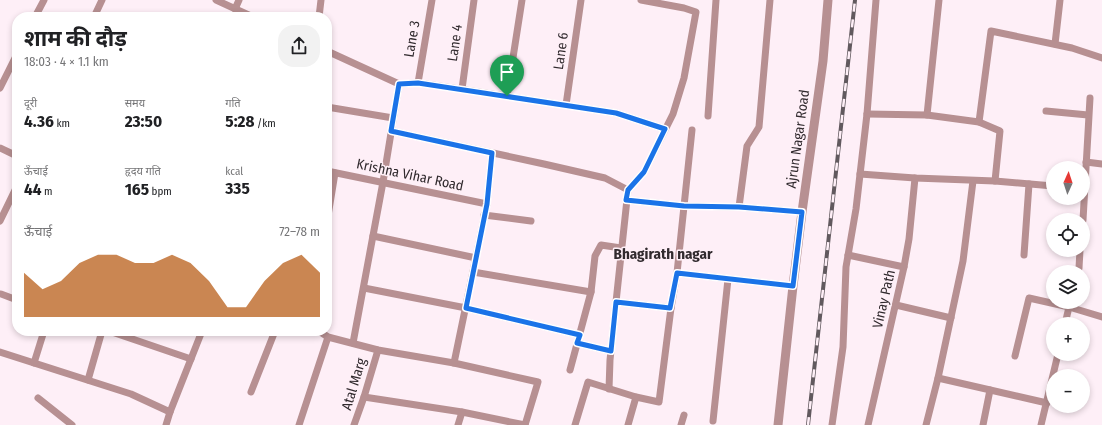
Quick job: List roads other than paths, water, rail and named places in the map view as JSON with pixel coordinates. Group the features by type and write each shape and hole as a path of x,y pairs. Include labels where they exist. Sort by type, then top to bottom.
{"street":[{"path":"38,12 44,0"},
{"path":"98,12 102,0"},
{"path":"216,0 242,12"},
{"path":"235,9 239,0"},
{"path":"320,12 321,0"},
{"name":"Lane 3","path":"418,83 432,0"},
{"name":"Lane 4","path":"462,89 474,0"},
{"path":"507,96 522,0"},
{"name":"Lane 6","path":"566,105 581,0"},
{"path":"609,389 611,351 628,190 644,172 673,114 684,78 696,12 684,8 641,0"},
{"path":"684,8 685,0"},
{"path":"708,116 716,0"},
{"path":"739,207 747,146 759,127 770,0"},
{"name":"Ajrun Nagar Road","path":"778,425 802,212 823,61 828,0"},
{"path":"832,425 843,347 845,282 867,114 876,0"},
{"path":"927,115 939,0"},
{"path":"1055,44 1060,0"},
{"path":"979,122 991,31 1072,48 1102,58"},
{"path":"332,53 399,84 418,83 616,113 665,129"},
{"path":"0,88 12,64"},
{"path":"353,343 383,182 399,84"},
{"path":"1086,161 1090,98"},
{"path":"332,108 394,118"},
{"path":"1046,111 1088,115"},
{"path":"867,114 927,115 979,122 1000,131 995,181"},
{"path":"575,425 588,382 636,397 659,402 670,308 677,273 692,130"},
{"path":"391,131 605,178 628,190"},
{"path":"0,148 12,154"},
{"path":"454,363 487,204 492,153"},
{"path":"1090,162 1102,164"},
{"name":"Krishna Vihar Road","path":"332,172 487,204"},
{"path":"332,191 335,173"},
{"path":"860,174 995,181 1046,185"},
{"name":"Vinay Path","path":"868,425 904,267 910,233 915,178"},
{"path":"926,425 938,378 963,261 973,181"},
{"path":"1024,255 1029,184"},
{"path":"0,221 12,196"},
{"path":"626,200 684,206 739,207 802,212"},
{"path":"484,215 531,221"},
{"path":"373,236 476,258"},
{"path":"570,370 591,292 595,256 601,245 621,248"},
{"path":"848,255 904,267"},
{"path":"473,272 591,292"},
{"path":"677,273 793,286"},
{"path":"713,421 728,279"},
{"path":"364,288 466,308 580,335"},
{"path":"1,294 12,298"},
{"path":"1015,356 1030,298 1046,302"},
{"path":"616,302 670,308"},
{"path":"896,305 951,318"},
{"path":"1075,309 1102,318"},
{"path":"34,363 42,336"},
{"path":"88,380 101,336"},
{"path":"124,336 191,359"},
{"path":"166,425 200,336"},
{"path":"251,392 273,336"},
{"path":"299,425 328,337 378,350 454,363 538,382 525,425 462,412 364,397"},
{"path":"577,343 611,351"},
{"name":"Atal Marg","path":"354,425 378,350"},
{"path":"0,352 131,394 170,412"},
{"path":"938,378 1046,403"},
{"path":"983,425 990,390"},
{"path":"628,425 636,397"},
{"path":"38,398 72,425"},
{"path":"1041,425 1046,407"},
{"path":"458,425 462,412"},
{"path":"681,425 684,415"}],"railway":[{"path":"808,425 855,0"}],"district":[{"name":"Bhagirath nagar","path":"663,254"}]}
